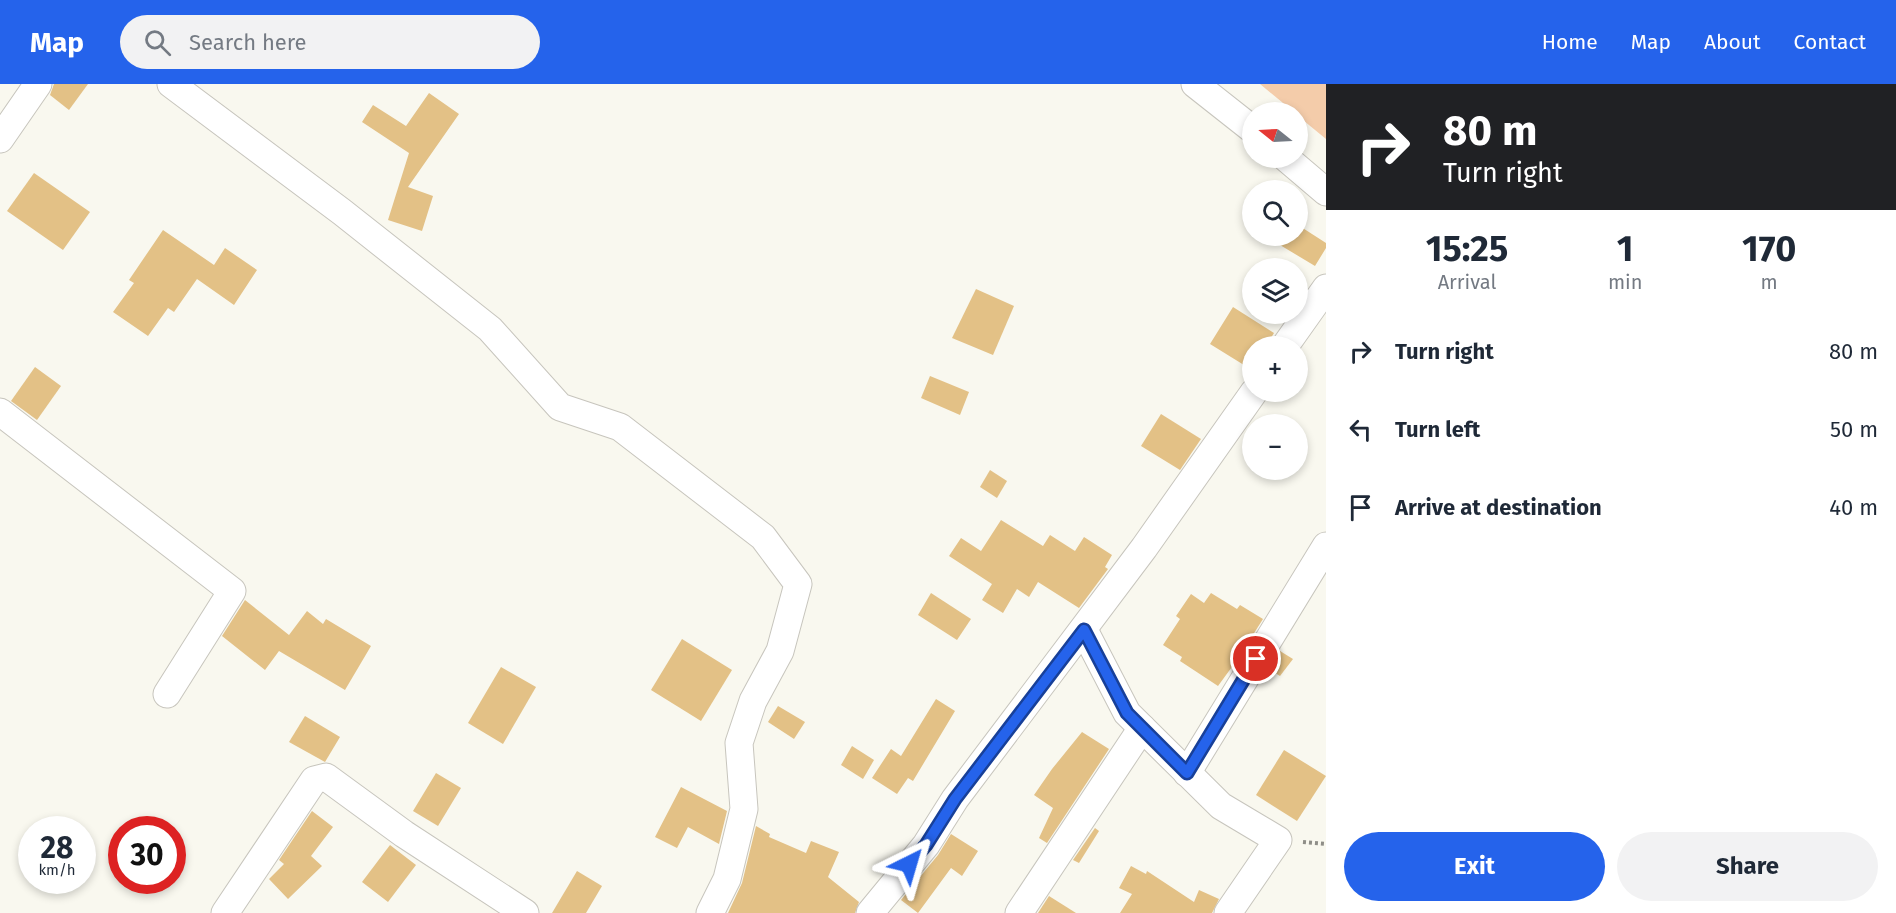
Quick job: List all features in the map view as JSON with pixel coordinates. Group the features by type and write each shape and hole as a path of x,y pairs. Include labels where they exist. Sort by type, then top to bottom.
{"street":[{"path":"0,139 38,84"},
{"path":"171,84 342,212 490,329 560,407 620,427 763,537 798,584 780,651 753,700 739,743 744,809 727,879 710,913"},
{"path":"1195,84 1242,121"},
{"path":"1298,168 1326,192"},
{"path":"1292,336 1326,288"},
{"path":"870,913 926,845 955,799 1144,549 1247,402"},
{"path":"0,412 232,591 167,694"},
{"path":"1187,773 1326,546"},
{"path":"1084,630 1127,713 1221,806 1278,840 1228,913"},
{"path":"1019,913 1142,728"},
{"path":"225,913 314,780 326,777 404,834 525,913"}],"shaded area":[{"path":"1260,84 1326,84 1326,139 1308,124 1308,102 1282,102"}],"building":[{"path":"54,84 88,84 69,110 50,95"},
{"path":"429,93 459,114 408,187 433,196 422,231 388,220 409,153 362,122 373,105 406,126"},
{"path":"34,173 90,212 63,250 7,211"},
{"path":"163,230 214,265 225,248 257,270 234,305 197,279 174,312 168,308 148,336 113,312 134,283 129,280"},
{"path":"1308,231 1326,243 1326,248 1315,266 1308,262 1308,258 1302,258 1282,246 1308,246"},
{"path":"976,289 1014,306 993,355 952,338"},
{"path":"1233,307 1242,313 1242,324 1260,324 1274,333 1272,336 1242,336 1242,364 1210,344"},
{"path":"35,367 61,386 37,420 11,401"},
{"path":"930,376 969,392 960,415 921,398"},
{"path":"1161,414 1201,439 1180,470 1141,446"},
{"path":"990,470 1007,481 997,498 980,487"},
{"path":"1001,520 1043,546 1050,535 1075,551 1084,537 1112,555 1105,567 1108,569 1079,608 1038,582 1029,597 1017,589 1003,613 982,600 992,584 949,556 961,538 981,551"},
{"path":"931,593 971,619 957,640 918,615"},
{"path":"1211,593 1237,609 1240,605 1263,619 1218,686 1180,661 1182,657 1163,645 1180,619 1176,616 1191,594 1204,603"},
{"path":"245,600 289,635 307,611 323,624 326,619 371,646 345,690 279,651 265,670 222,636"},
{"path":"682,639 732,670 701,721 651,690"},
{"path":"1280,651 1293,659 1280,676 1269,669"},
{"path":"501,667 536,687 503,744 468,723"},
{"path":"936,699 955,711 913,781 908,778 897,794 872,778 891,749 901,756"},
{"path":"778,706 805,722 794,739 768,722"},
{"path":"305,716 340,737 325,762 289,742"},
{"path":"1082,732 1109,749 1047,843 1039,838 1053,808 1034,795"},
{"path":"852,746 874,760 863,779 841,765"},
{"path":"1284,750 1326,776 1297,821 1256,795"},
{"path":"436,773 461,788 438,826 413,811"},
{"path":"681,787 727,811 719,844 688,827 677,848 655,837"},
{"path":"312,811 333,827 311,856 322,866 288,899 269,879 284,864 279,860"},
{"path":"756,826 770,834 769,837 806,853 811,841 839,852 828,877 859,902 855,913 728,913 742,883"},
{"path":"1095,828 1099,831 1079,863 1073,860"},
{"path":"951,834 978,851 962,876 951,868 918,913 901,900 938,855"},
{"path":"390,845 416,865 388,902 362,882"},
{"path":"1131,866 1146,874 1147,871 1194,902 1199,890 1219,899 1212,913 1120,913 1132,894 1119,888"},
{"path":"577,871 602,886 586,913 552,913"},
{"path":"1049,896 1076,913 1038,913"}],"route":[{"path":"909,864 926,845 955,799 1084,630 1127,713 1187,773 1256,659"}]}
